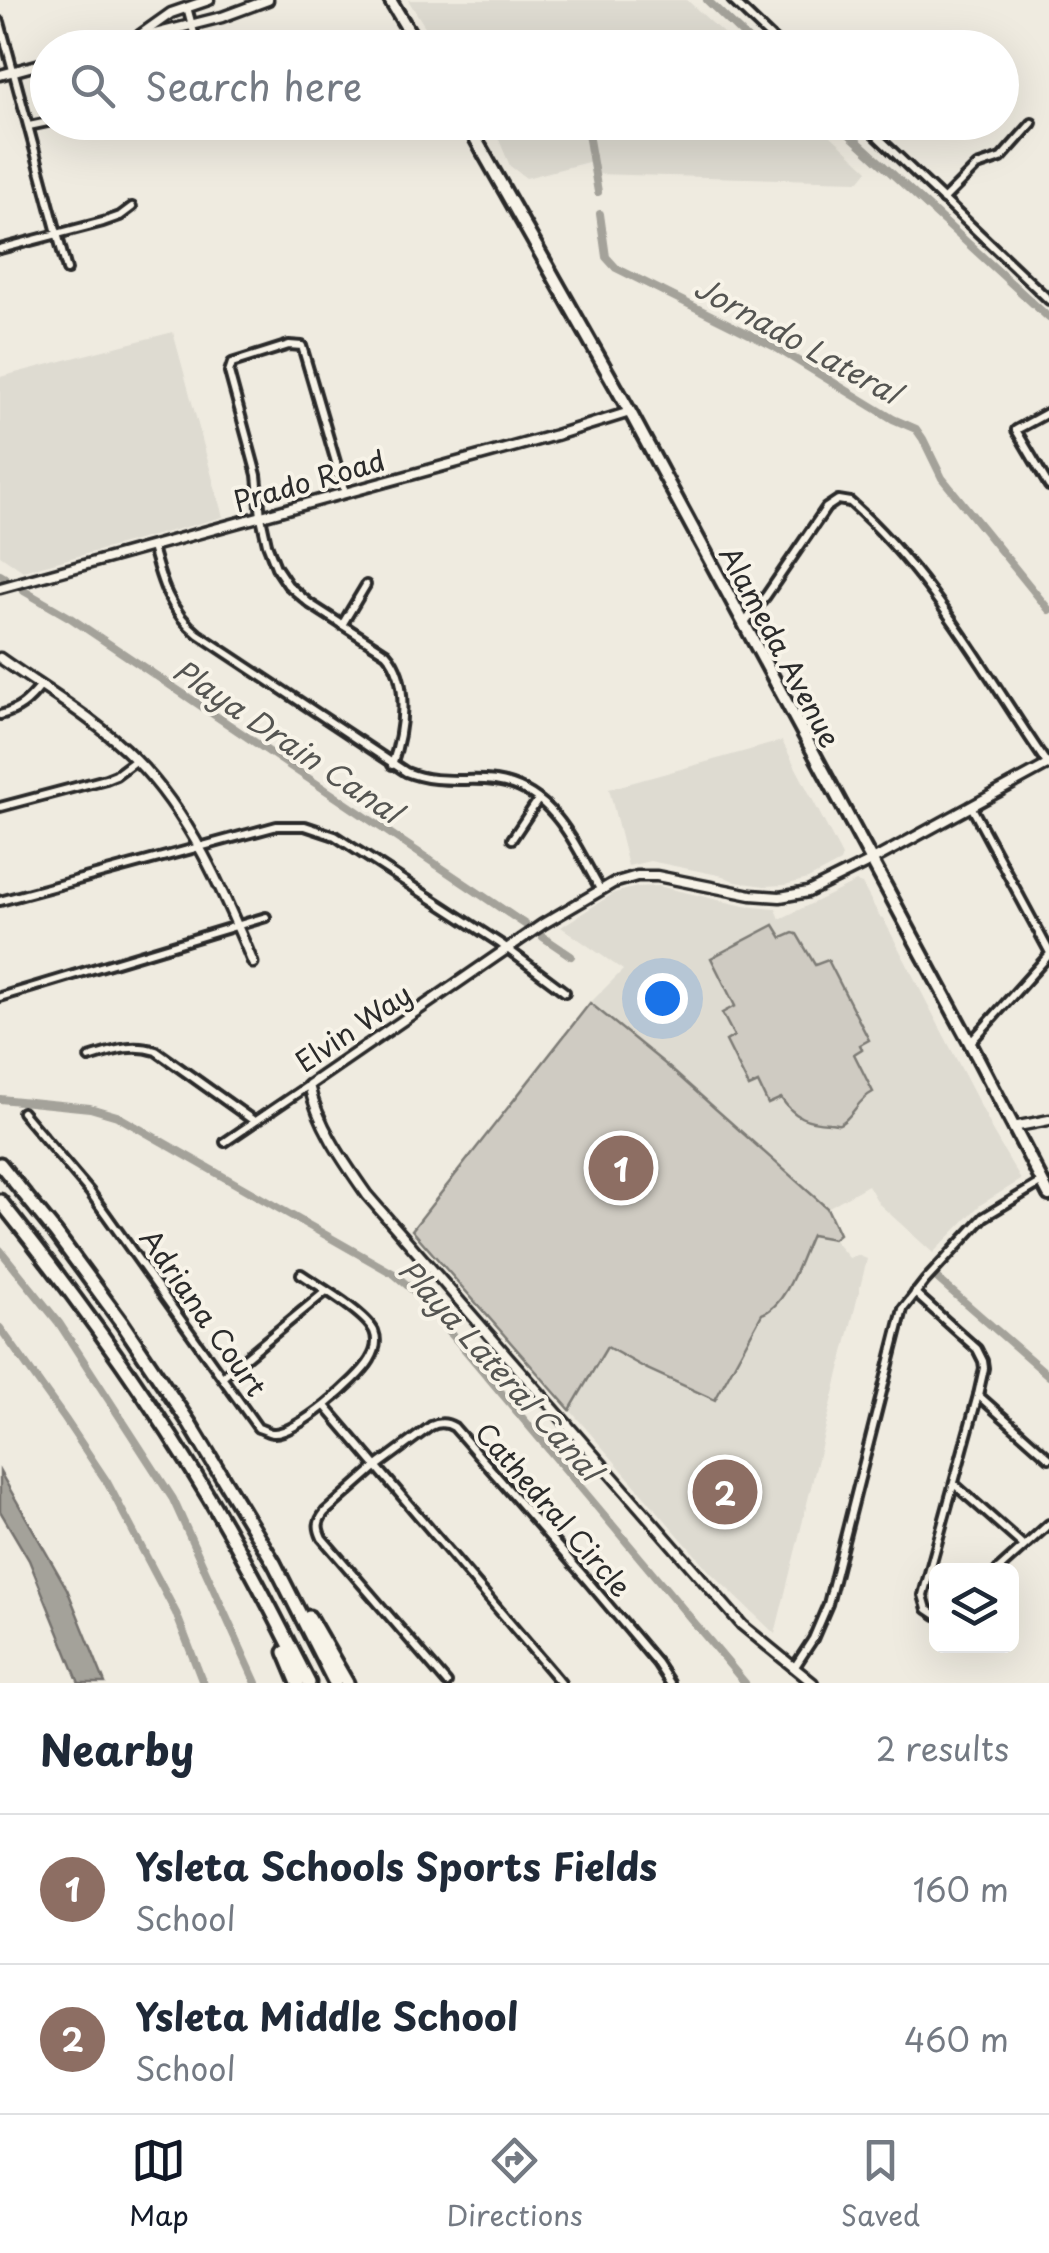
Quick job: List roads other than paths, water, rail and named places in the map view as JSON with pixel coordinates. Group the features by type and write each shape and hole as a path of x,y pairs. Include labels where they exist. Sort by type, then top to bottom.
{"highway":[{"path":"0,1164 122,1323 190,1424 347,1683"},
{"path":"0,1201 134,1381 248,1566 309,1683"},
{"path":"274,1563 335,1683"},
{"path":"248,1566 298,1683"}],"main road":[{"path":"390,0 408,30"},
{"name":"Alameda Avenue","path":"476,140 630,412 1049,1194"}],"street":[{"path":"146,30 159,19 210,0"},
{"path":"167,30 245,10 268,0"},
{"path":"732,0 763,30"},
{"path":"187,7 193,30"},
{"path":"0,22 30,130"},
{"path":"0,74 30,67"},
{"path":"1019,138 1032,123"},
{"path":"33,140 67,270"},
{"path":"881,140 1049,300"},
{"path":"944,200 977,166 1001,158 1017,140"},
{"path":"0,249 104,222 132,207"},
{"path":"346,493 305,350 298,344 232,362 230,372 257,475 270,554 288,585 310,604 386,653 393,663 402,698 403,724 392,764"},
{"name":"Prado Road","path":"1,588 630,412"},
{"path":"1049,412 1016,430 1049,486"},
{"path":"744,623 826,508 838,500 850,502 938,600 1049,764"},
{"path":"152,548 164,588 188,626 406,772 448,782 483,780 509,784 538,800 558,816 600,889"},
{"path":"342,625 366,585"},
{"path":"0,658 109,734 164,792 198,846 253,963"},
{"path":"0,715 26,704 40,686"},
{"path":"0,807 116,775 136,760"},
{"name":"Elvin Way","path":"225,1142 600,889 625,878 657,876 752,895 793,895 820,887 1049,764"},
{"path":"512,839 538,800"},
{"path":"970,1042 1049,953 971,806"},
{"path":"0,901 277,826 305,826 335,836 565,992"},
{"path":"0,997 266,917"},
{"path":"89,1058 123,1048 156,1051 254,1122"},
{"path":"309,1085 334,1145 367,1195 742,1624 812,1683"},
{"name":"Adriana Court","path":"22,1112 90,1192 258,1428 273,1433 290,1429 325,1406 368,1365 376,1349 374,1332 350,1306 302,1274"},
{"path":"1013,1128 1049,1120"},
{"path":"794,1668 828,1604 898,1321 915,1292 984,1218 1042,1182"},
{"path":"222,1377 326,1292"},
{"path":"915,1292 981,1355 984,1368 932,1563"},
{"path":"978,1395 1049,1458"},
{"path":"325,1406 561,1683"},
{"name":"Cathedral Circle","path":"446,1683 322,1538 318,1528 324,1512 378,1466 430,1426 448,1424 657,1663 670,1683"},
{"path":"953,1484 1024,1546"},
{"path":"1006,1563 1049,1524"},
{"path":"929,1573 923,1595 929,1611"}],"waterway":[{"path":"707,0 738,30"},
{"name":"Jornado Lateral","path":"589,140 598,192"},
{"path":"856,140 1049,318"},
{"name":"Jornado Lateral","path":"600,214 606,257 616,268 775,347 916,429 942,478 1049,610"},
{"name":"Playa Drain Canal","path":"0,575 5,578"},
{"name":"Playa Drain Canal","path":"24,591 69,617 526,925"},
{"name":"Playa Drain Canal","path":"543,937 571,956"},
{"name":"Playa Lateral Canal","path":"0,1099 90,1108 117,1116 394,1274 462,1346 745,1683"},
{"path":"0,1250 59,1323 173,1499 256,1683"},
{"name":"Playa Drain Canal","path":"938,1279 1049,1376"},
{"path":"0,1328 107,1482 176,1613 203,1683"}],"place":[{"name":"Ysleta Schools Sports Fields","path":"621,1168"},
{"name":"Ysleta Middle School","path":"725,1492"}]}
